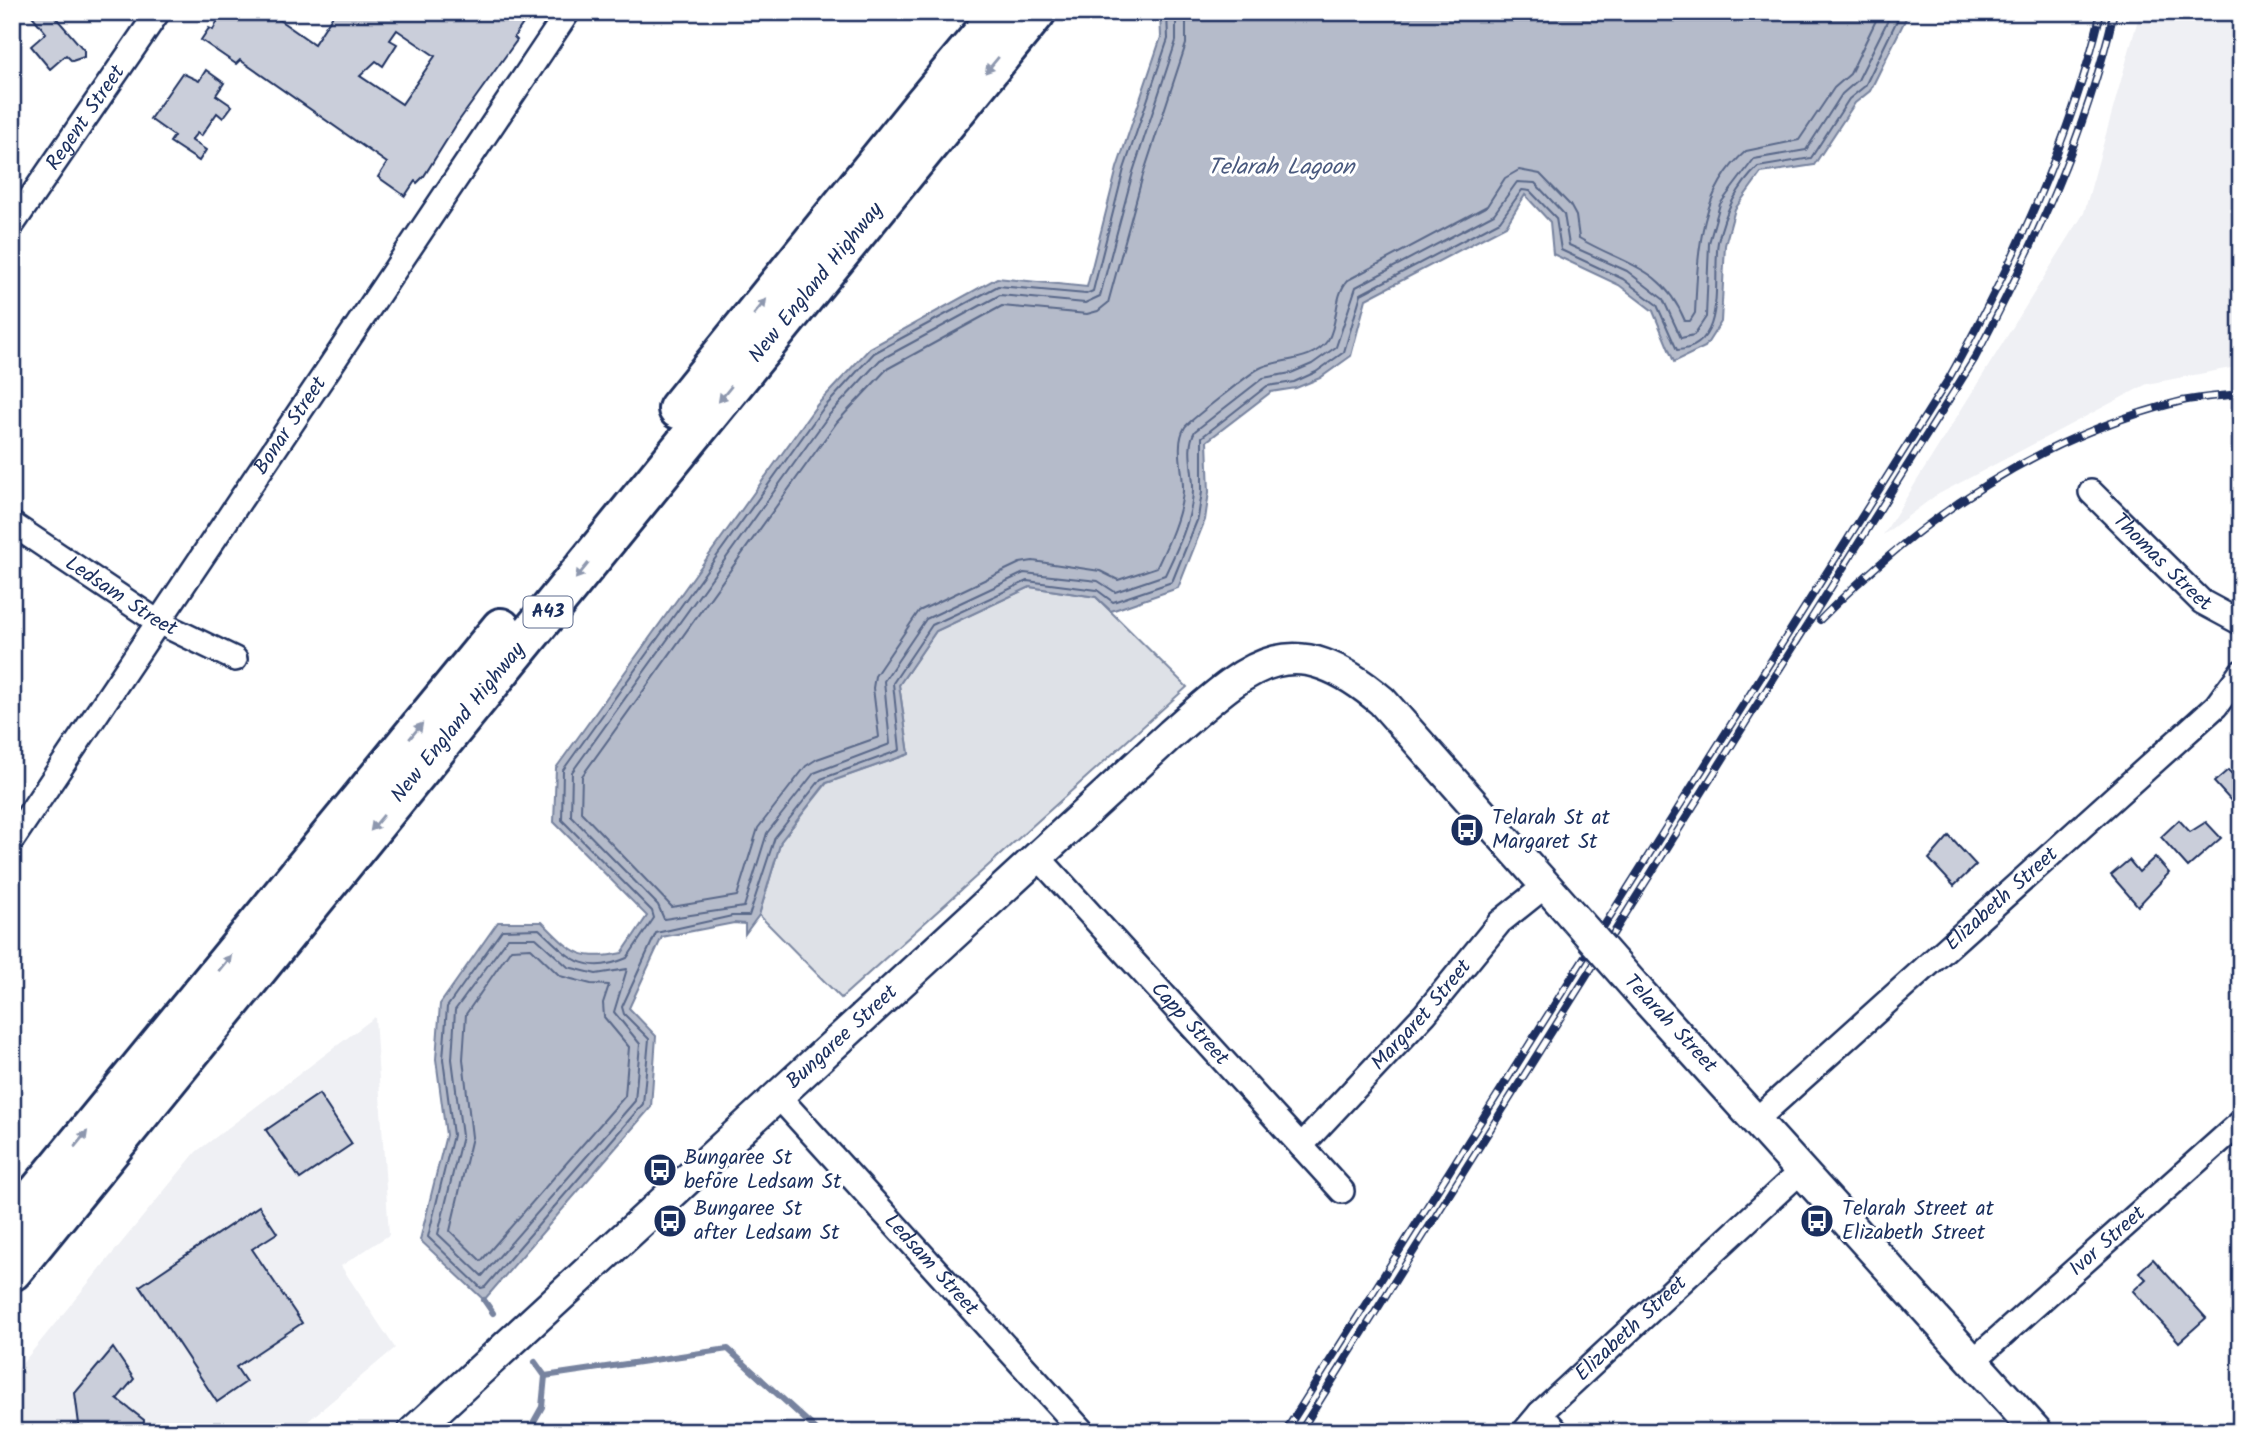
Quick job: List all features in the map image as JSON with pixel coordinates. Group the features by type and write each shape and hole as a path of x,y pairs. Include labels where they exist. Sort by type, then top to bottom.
{"highway":[{"name":"New England Highway","path":"12,1224 1001,12"},
{"name":"New England Highway","path":"12,1270 1036,12"},
{"path":"12,1299 25,1281 60,1211"}],"street":[{"name":"Regent Street","path":"12,225 158,12"},
{"name":"Bonar Street","path":"12,840 568,12"},
{"name":"Thomas Street","path":"2091,492 2202,602 2241,623"},
{"name":"Ledsam Street","path":"12,524 158,622 235,659"},
{"name":"Bungaree Street","path":"413,1432 1231,682 1280,660"},
{"name":"Telarah Street","path":"1280,660 1320,660 1352,675 1382,701 1645,998 2037,1432"},
{"name":"Elizabeth Street","path":"1757,1119 2216,706 2241,672"},
{"name":"Capp Street","path":"1038,858 1342,1191"},
{"name":"Margaret Street","path":"1301,1146 1425,1014 1500,922 1545,886"},
{"name":"Ledsam Street","path":"778,1096 1083,1432"},
{"name":"Ivor Street","path":"1973,1362 2241,1122"},
{"name":"Elizabeth Street","path":"1524,1432 1540,1413 1802,1170"},
{"path":"1540,1413 1557,1432"}],"shaded area":[{"path":"2140,12 2241,12 2241,366 2147,384 1935,496 1883,535 2084,213"},
{"path":"1030,587 1096,597 1187,687 841,998 759,915 781,841 827,783 909,754 899,685 936,631"},
{"path":"375,1017 389,1235 341,1266 395,1348 295,1432 12,1432 12,1376 196,1152"}],"water":[{"name":"Telarah Lagoon","path":"1160,12 1909,12 1870,91 1855,103 1814,165 1761,173 1735,209 1725,245 1721,322 1705,347 1674,362 1653,311 1619,285 1553,254 1550,222 1525,195 1506,226 1366,299 1351,356 1320,378 1296,388 1271,392 1207,441 1209,492 1205,520 1178,588 1111,611 1096,597 1030,587 936,631 899,685 909,754 826,783 781,841 759,915 745,934 745,924 734,923 662,937 629,1008 656,1036 651,1107 484,1300 420,1240 446,1135 436,1059 440,1004 498,922 542,922 569,947 585,955 595,956 622,953 647,916 554,822 556,768 817,405 870,348 997,278 1087,287 1117,168 1161,37"}],"building":[{"path":"29,12 51,12 84,50 84,57 72,61 66,55 50,69 31,46 46,33"},
{"path":"222,12 278,12 275,17 314,44 335,12 531,12 514,37 517,40 458,122 424,176 417,183 415,181 405,196 378,177 387,163 240,60 236,64 201,40 209,28 213,30","holes":["397,30 435,56 402,104 360,76 376,61 383,66 397,44 390,40"]},
{"path":"206,70 224,83 216,95 232,106 223,118 217,113 201,136 197,133 191,140 206,150 199,161 170,142 174,136 150,119 182,73 199,81"},
{"path":"2228,770 2233,775 2238,770 2241,773 2241,812 2214,782"},
{"path":"2179,820 2190,832 2206,822 2221,838 2188,867 2161,837"},
{"path":"1949,836 1976,865 1954,886 1929,859"},
{"path":"2155,857 2169,873 2138,906 2111,875 2129,860 2139,872"},
{"path":"319,1094 352,1144 300,1179 266,1130"},
{"path":"259,1206 277,1233 252,1249 302,1323 236,1367 246,1382 217,1402 140,1286"},
{"path":"2153,1259 2206,1318 2179,1342 2133,1291 2146,1279 2139,1272"},
{"path":"113,1348 134,1379 117,1399 144,1420 143,1432 80,1432 75,1393"}],"waterway":[{"path":"484,1300 493,1313"},
{"path":"545,1376 728,1349 819,1432"},
{"path":"528,1432 542,1407 545,1376 535,1362"}],"railway":[{"path":"1285,1432 1948,380 1995,292 2037,201 2073,108 2101,12"},
{"path":"1300,1432 1975,358 2056,190 2089,102 2114,12"},
{"path":"1820,620 1859,582 1942,514 2031,459 2129,416 2182,401 2241,394"}],"place":[{"name":"Telarah St at Margaret St","path":"1467,830"},
{"name":"Bungaree St before Ledsam St","path":"660,1170"},
{"name":"Bungaree St after Ledsam St","path":"670,1221"},
{"name":"Telarah Street at Elizabeth Street","path":"1817,1221"}]}
